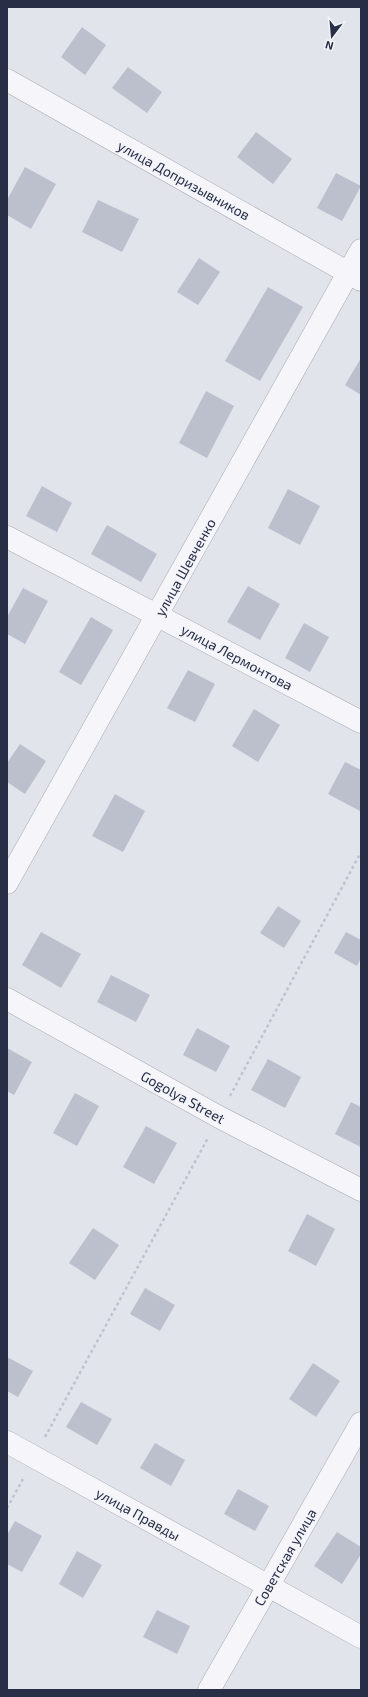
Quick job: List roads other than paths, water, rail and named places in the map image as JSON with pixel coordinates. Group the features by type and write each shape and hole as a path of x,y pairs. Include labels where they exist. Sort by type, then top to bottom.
{"street":[{"name":"улица Допризывников","path":"7,80 355,276"},
{"name":"улица Шевченко","path":"7,883 158,616 355,276 361,250"},
{"name":"улица Лермонтова","path":"7,537 361,722"},
{"name":"Gogolya Street","path":"7,999 219,1117 361,1190"},
{"name":"Советская улица","path":"209,1690 361,1423"},
{"name":"улица Правды","path":"7,1442 361,1637"}]}
